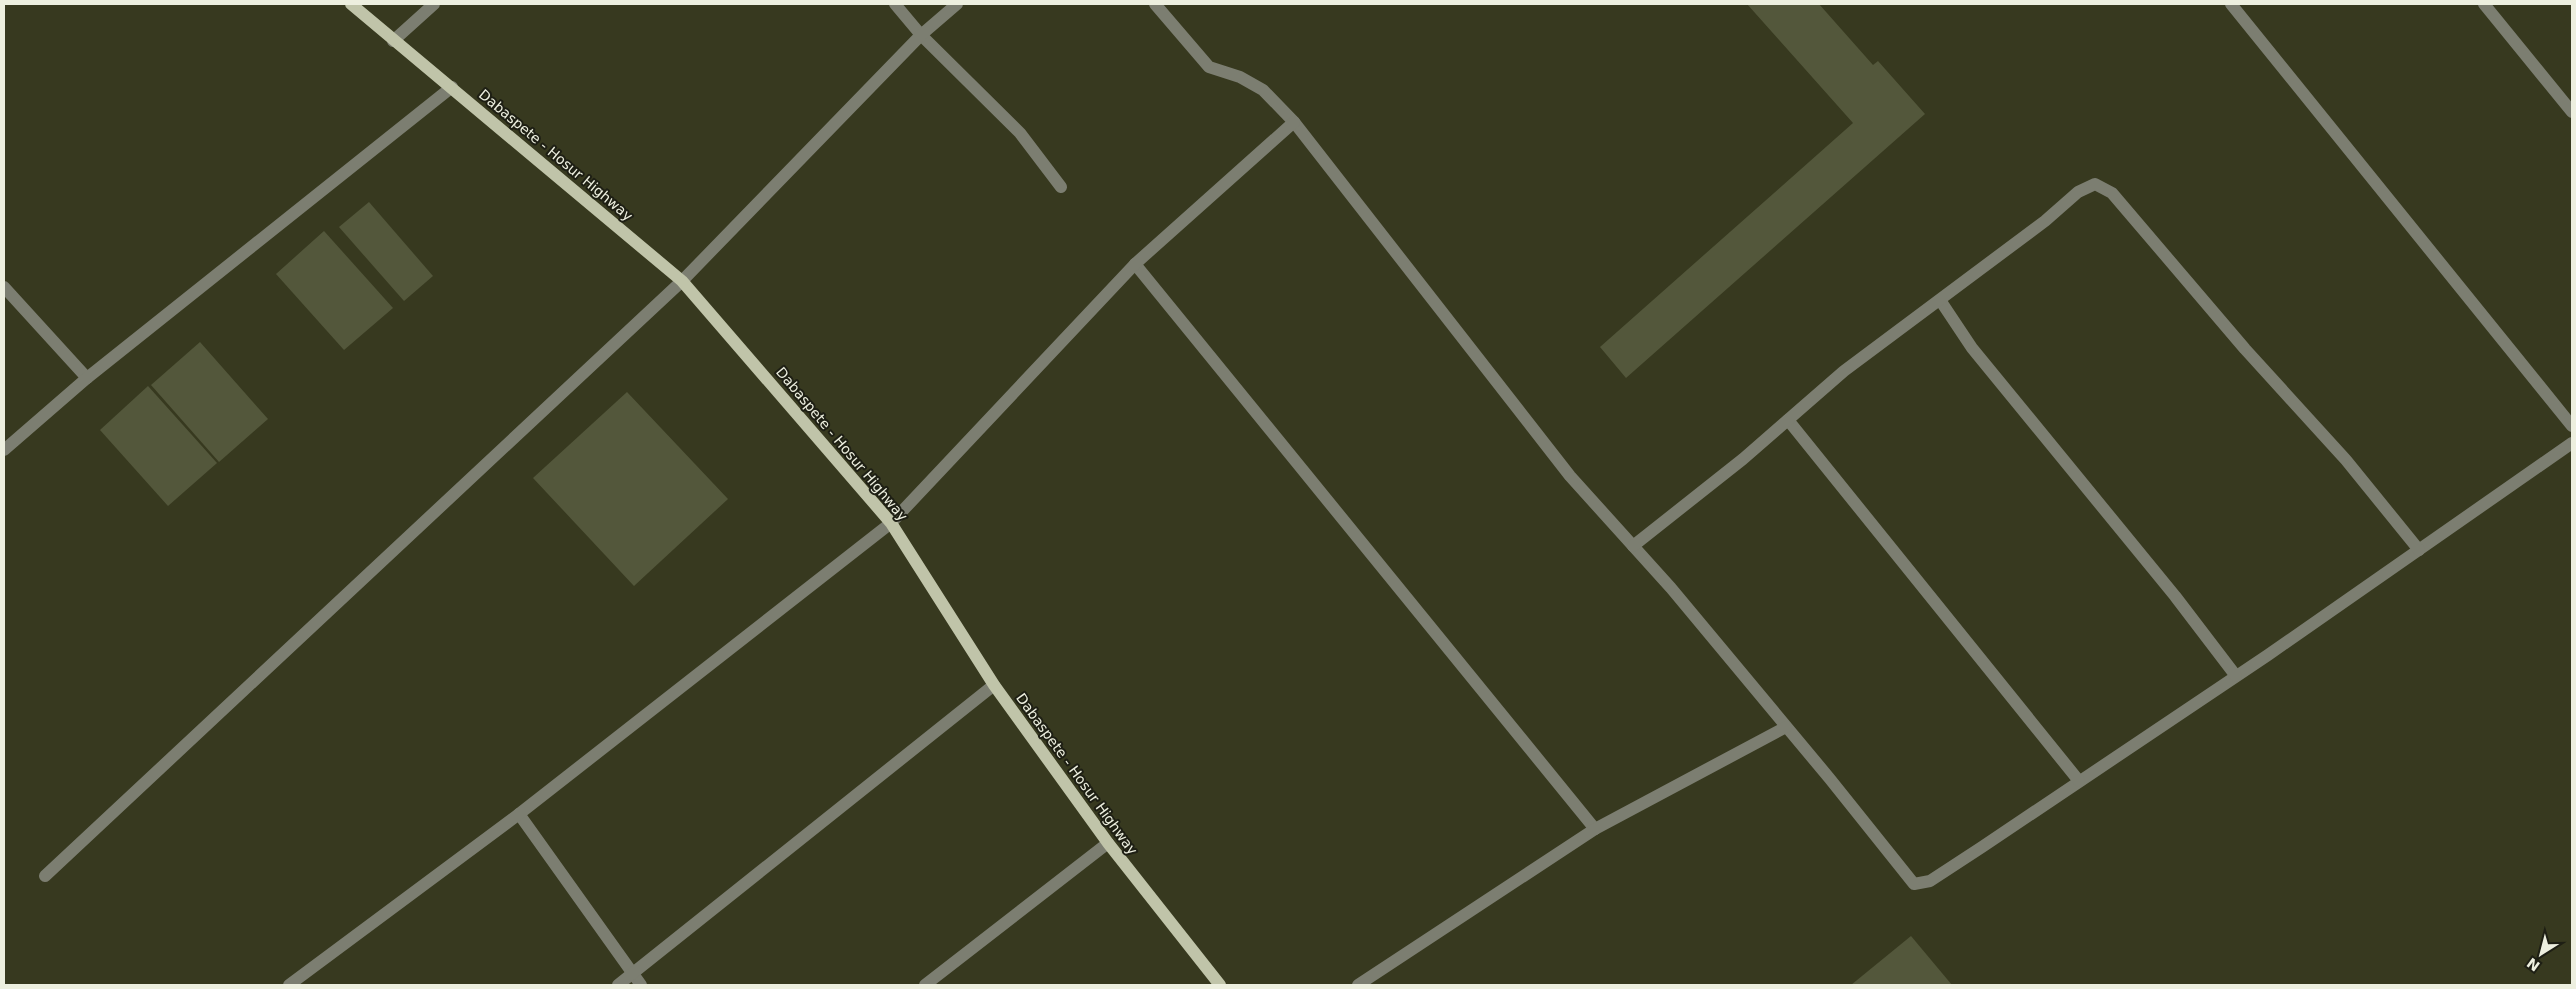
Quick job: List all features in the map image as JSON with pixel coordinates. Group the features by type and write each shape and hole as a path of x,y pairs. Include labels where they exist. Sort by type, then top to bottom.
{"main road":[{"name":"Dabaspete - Hosur Highway","path":"351,4 682,281 891,523 994,685 1108,843 1220,985"}],"street":[{"path":"393,41 434,4"},
{"path":"895,4 921,35 1020,133 1061,188"},
{"path":"45,876 682,281 921,35 957,4"},
{"path":"1155,4 1209,68 1240,77 1263,90 1294,122 1552,453 1634,546 1786,727 1914,884 1930,881 2236,676 2572,443"},
{"path":"2231,4 2572,426"},
{"path":"2484,4 2572,112"},
{"path":"4,450 87,378 452,87"},
{"path":"289,985 519,814 891,523 1135,264 1294,122"},
{"path":"1634,546 1788,420 1844,371 2045,221 2078,192 2095,184 2112,193 2245,349 2346,460 2419,550"},
{"path":"1135,264 1595,829"},
{"path":"4,287 87,378"},
{"path":"1940,300 1972,348 2169,588 2236,676"},
{"path":"1788,420 2079,781"},
{"path":"618,985 994,685"},
{"path":"1358,985 1595,829 1786,727"},
{"path":"519,814 641,985"},
{"path":"925,985 1108,843"}],"building":[{"path":"1747,4 1819,4 1873,65 1878,61 1925,114 1626,378 1600,347 1853,123"},
{"path":"369,202 433,276 404,301 339,227"},
{"path":"324,231 393,308 344,350 276,274"},
{"path":"200,342 268,419 219,462 151,385"},
{"path":"148,386 217,463 168,506 100,430"},
{"path":"627,392 728,499 634,586 533,478"},
{"path":"1911,936 1952,985 1851,985"}]}
